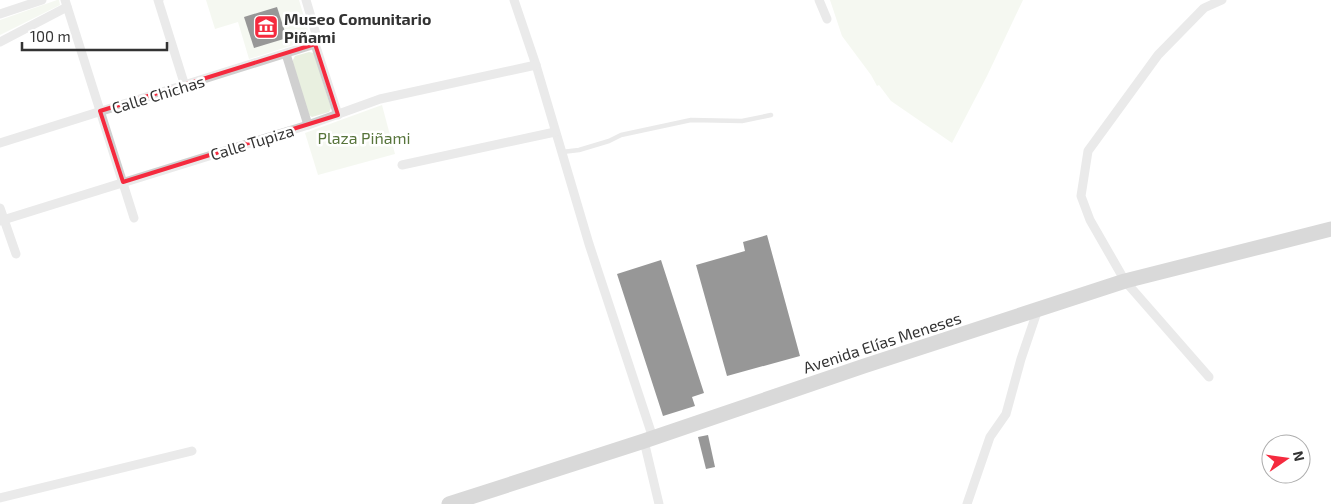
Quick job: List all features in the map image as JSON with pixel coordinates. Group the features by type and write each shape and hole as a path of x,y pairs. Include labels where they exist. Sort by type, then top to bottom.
{"main road":[{"name":"Avenida Elías Meneses","path":"449,504 649,440 1125,281 1331,229"}],"street":[{"path":"0,14 42,0"},
{"path":"159,0 185,86"},
{"path":"306,0 316,34 316,44 338,115"},
{"path":"514,0 536,65 649,440 659,504"},
{"path":"819,0 827,18"},
{"path":"1209,377 1125,281 1090,220 1081,196 1088,151 1158,55 1204,8 1222,0"},
{"path":"0,42 66,4 134,218"},
{"name":"Calle Chichas","path":"0,143 316,44"},
{"path":"286,54 308,124"},
{"name":"Calle Tupiza","path":"2,221 338,115 380,99 536,65"},
{"path":"402,165 555,132"},
{"path":"0,208 2,221 16,254"},
{"path":"967,504 990,437 1006,414 1021,359 1038,309"},
{"path":"0,498 192,451"}],"lane":[{"path":"561,152 578,150 609,141 621,134 691,120 742,121 771,115"}],"highlighted area":[{"path":"315,44 338,115 123,182 100,111"}],"green space":[{"path":"59,0 60,5 0,35 0,20"},
{"path":"206,0 299,0 310,37 309,40 249,59 238,22 215,29"},
{"path":"830,0 1023,0 987,76 952,143 891,101 879,85 877,86 842,36"},
{"name":"Plaza Piñami","path":"309,52 314,53 331,108 329,112 312,117 309,115 292,62 295,56"},
{"name":"Plaza Piñami","path":"382,105 395,154 318,175 305,133"}],"building":[{"name":"Museo Comunitario Piñami","path":"277,7 287,38 254,48 244,17"},
{"path":"767,235 800,356 727,376 696,265 745,251 743,242"},
{"path":"661,260 704,393 692,397 695,406 663,416 617,274"},
{"path":"708,435 715,467 706,469 698,437"}],"place":[{"name":"Museo Comunitario Piñami","path":"266,27"}]}
